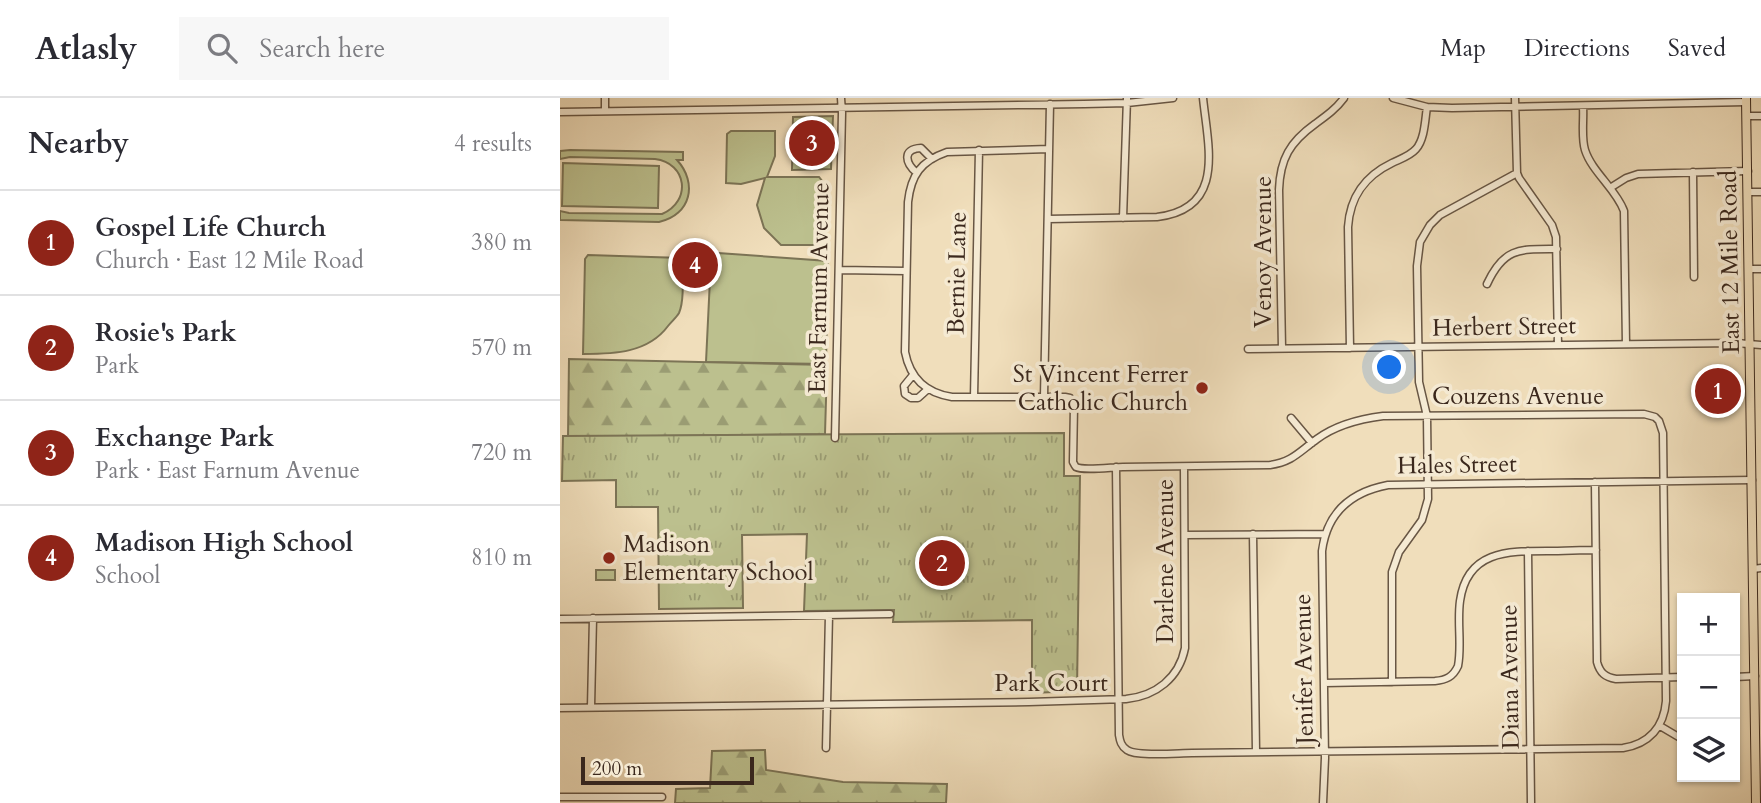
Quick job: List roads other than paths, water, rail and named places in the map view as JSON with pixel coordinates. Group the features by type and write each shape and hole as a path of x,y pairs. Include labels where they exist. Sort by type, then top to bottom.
{"main road":[{"name":"East 12 Mile Road","path":"1746,100 1752,480 1757,568 1756,803"}],"street":[{"path":"605,98 605,111"},
{"name":"East Farnum Avenue","path":"835,438 841,98"},
{"path":"560,112 1050,104 1173,98"},
{"path":"1048,219 1157,217 1172,215 1191,205 1207,183 1210,167 1203,98"},
{"name":"Venoy Avenue","path":"1282,348 1280,171 1296,140 1344,98"},
{"path":"1393,98 1427,107 1452,108 1746,100"},
{"path":"1515,98 1517,173 1552,225 1556,237 1558,345"},
{"path":"1123,218 1127,100"},
{"path":"1049,149 947,152 922,166 911,184 908,202 905,352 914,375 928,389 946,396 1044,397 1050,104"},
{"path":"1583,106 1586,153 1622,207 1625,216 1626,344"},
{"path":"1350,348 1348,227 1351,207 1356,194 1368,178 1418,148 1427,107"},
{"path":"1747,116 1761,116"},
{"path":"917,173 908,164 910,152 921,148 932,159"},
{"name":"Bernie Lane","path":"974,397 979,150"},
{"path":"1610,188 1638,174 1748,171"},
{"path":"1693,172 1694,277"},
{"path":"1392,682 1392,572 1399,552 1425,514 1428,499 1427,416 1420,386 1420,242 1434,220 1446,211 1517,173"},
{"path":"1748,192 1761,192"},
{"path":"1487,284 1495,268 1510,254 1523,249 1557,249"},
{"path":"1749,269 1761,269"},
{"path":"839,270 906,271"},
{"name":"Herbert Street","path":"1248,349 1761,345"},
{"path":"914,375 904,386 908,397 918,398 928,389"},
{"name":"Couzens Avenue","path":"1044,397 1065,397 1072,400 1072,458 1076,467 1082,468 1270,466 1295,457 1335,428 1358,420 1383,416 1655,417 1661,427 1664,481 1666,677"},
{"path":"1291,418 1311,443"},
{"path":"1751,426 1761,426"},
{"path":"1116,467 1119,699"},
{"name":"Darlene Avenue","path":"1119,699 1136,698 1156,691 1174,675 1181,662 1186,639 1184,467"},
{"name":"Hales Street","path":"1325,534 1339,510 1361,493 1388,485 1752,480"},
{"path":"1595,482 1597,656 1600,669 1606,676 1616,679 1677,677"},
{"path":"1253,534 1256,752"},
{"path":"1185,535 1325,534"},
{"name":"Jenifer Avenue","path":"1323,803 1325,751 1322,562 1325,534"},
{"path":"1324,683 1441,680 1451,676 1460,659 1461,598 1470,574 1477,566 1502,553 1596,550"},
{"name":"Diana Avenue","path":"1528,551 1531,803"},
{"path":"560,619 890,614"},
{"path":"826,748 829,615"},
{"path":"591,707 593,618"},
{"path":"1740,677 1755,676"},
{"path":"1666,677 1665,710 1660,726 1677,736"},
{"name":"Park Court","path":"560,708 1119,699 1120,741 1125,748 1133,752 1630,747 1651,737 1660,726"},
{"path":"560,797 662,797"}],"place":[{"name":"Exchange Park","path":"812,143"},
{"name":"Madison High School","path":"695,265"},
{"name":"St Vincent Ferrer Catholic Church","path":"1202,388"},
{"name":"Gospel Life Church","path":"1718,391"},
{"name":"Madison Elementary School","path":"609,558"},
{"name":"Rosie's Park","path":"942,563"}]}
